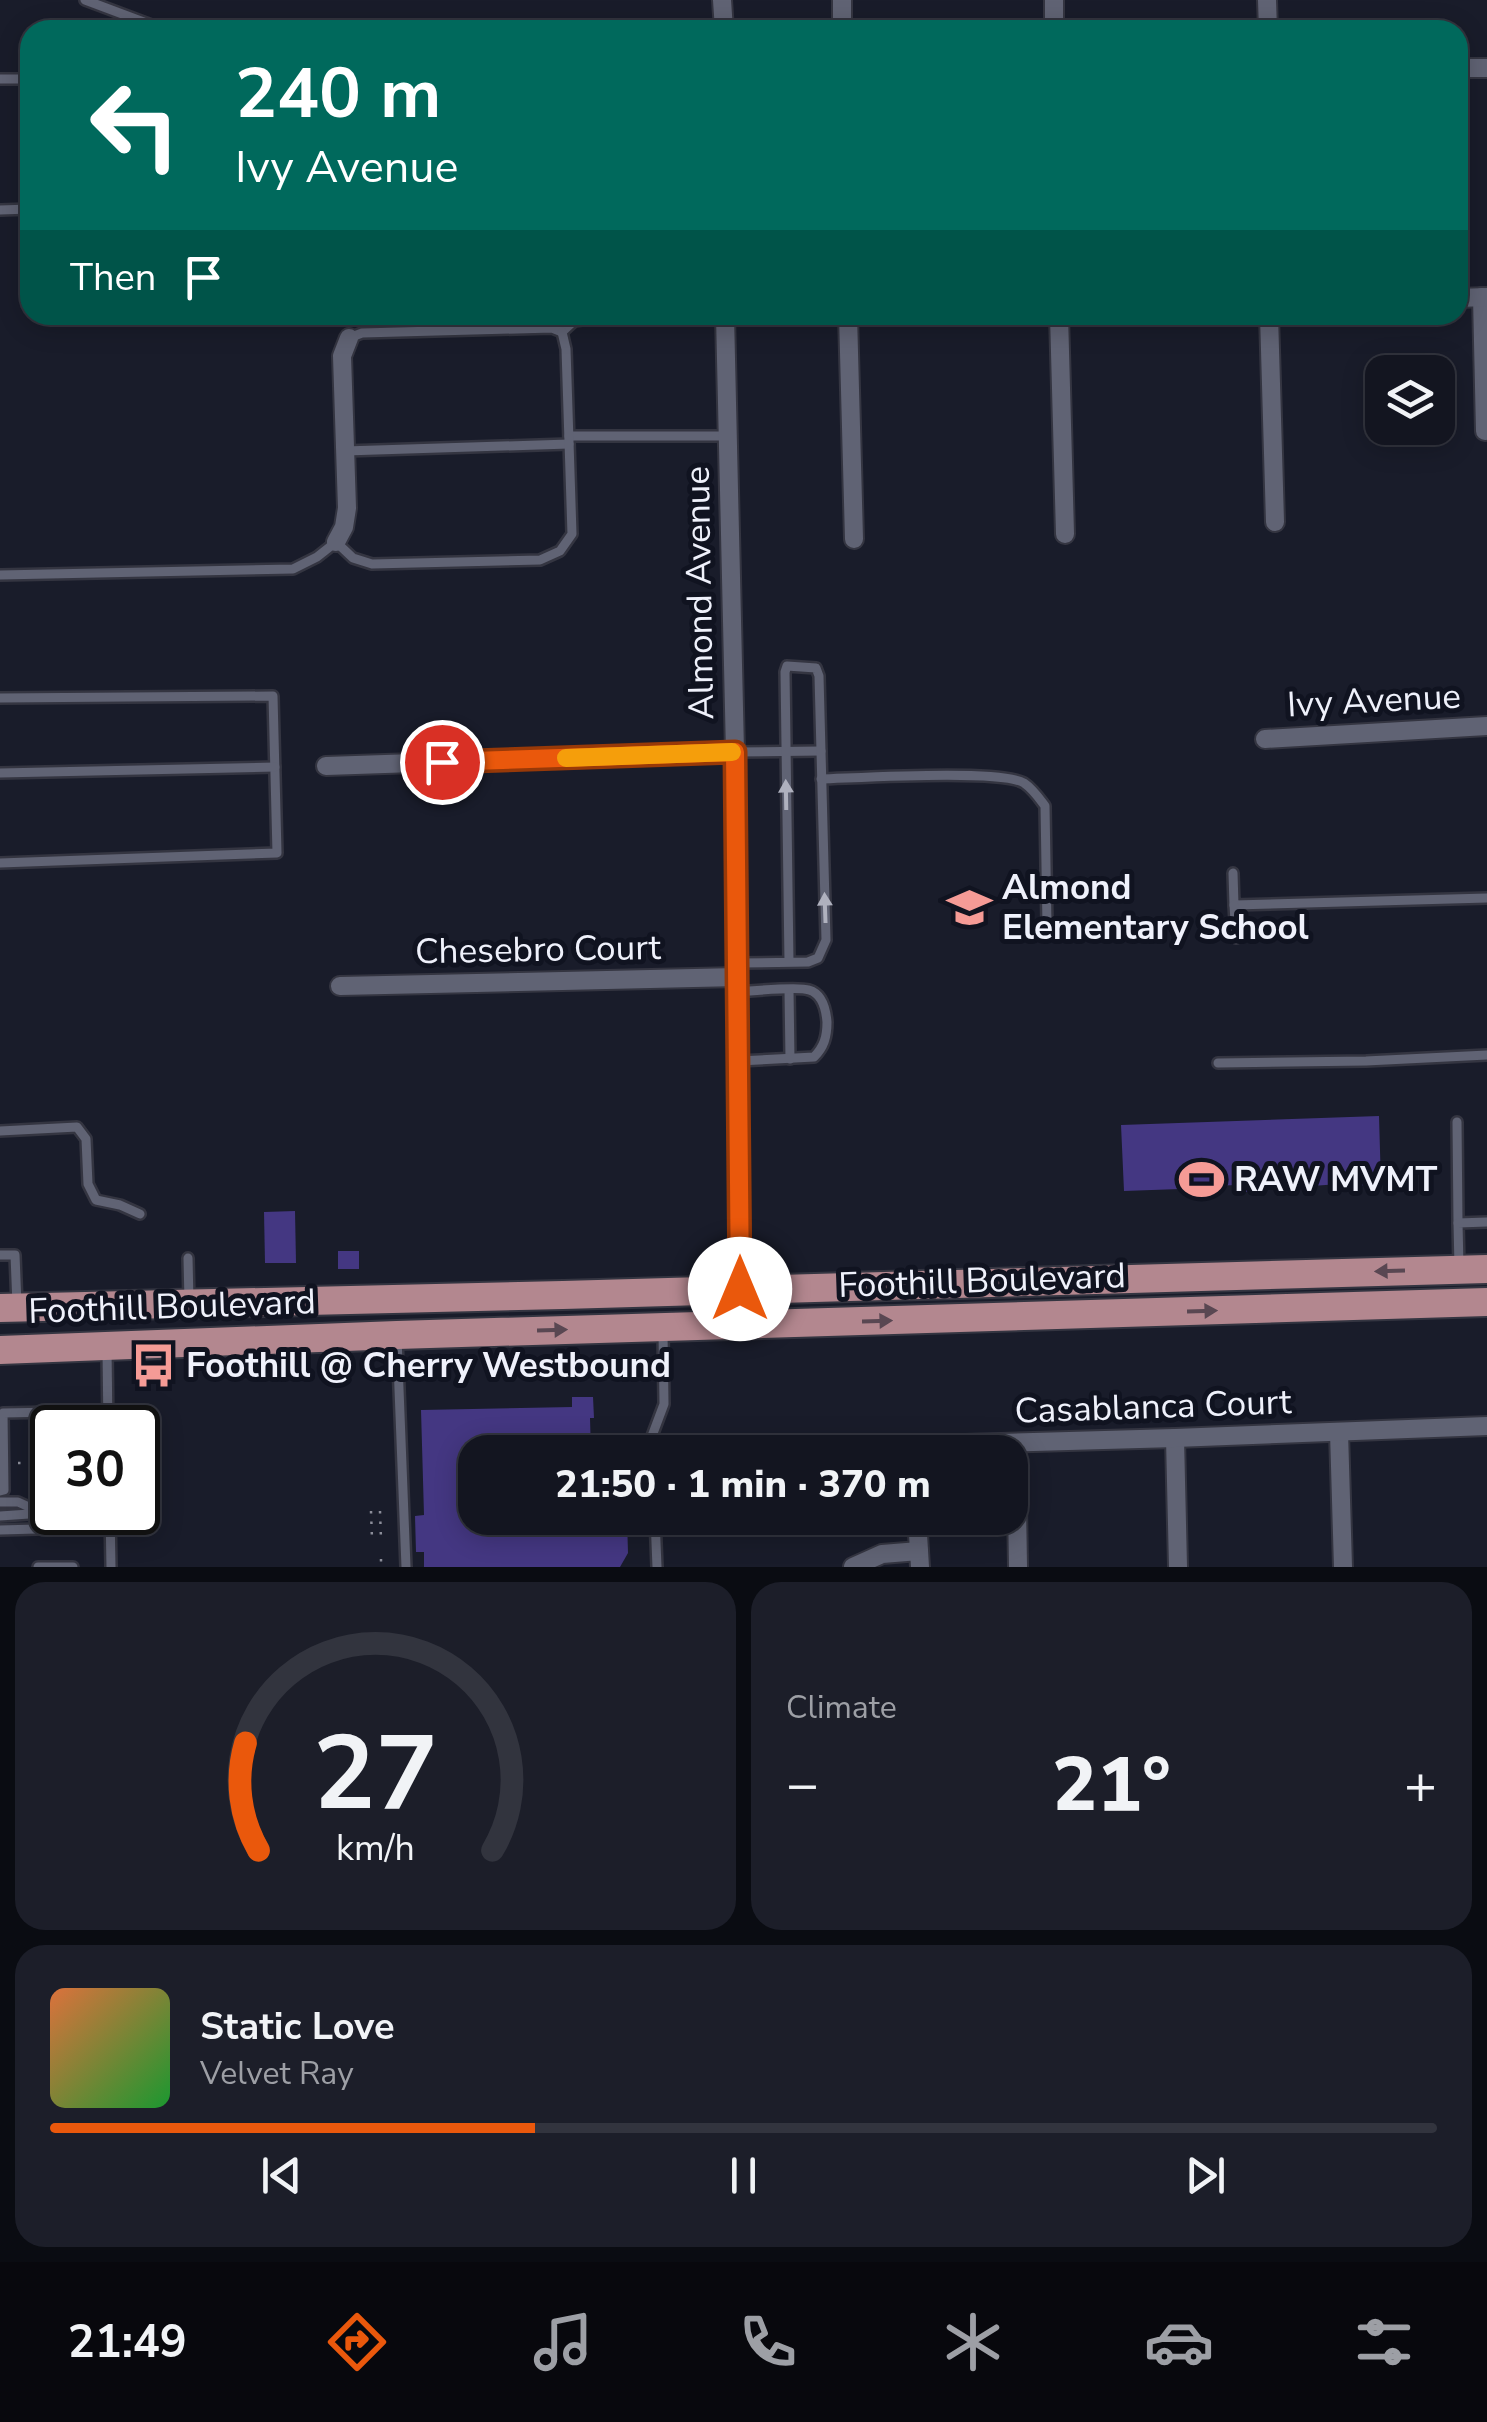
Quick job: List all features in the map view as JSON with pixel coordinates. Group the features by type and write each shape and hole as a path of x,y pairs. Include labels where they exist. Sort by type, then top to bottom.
{"main road":[{"name":"Foothill Boulevard","path":"8,1308 1473,1269"},
{"path":"397,1335 398,1320 410,1314 517,1310 556,1295"},
{"name":"Foothill Boulevard","path":"0,1350 1487,1302"}],"street":[{"path":"1484,297 1485,431"},
{"name":"Almond Avenue","path":"725,325 735,752 740,1289"},
{"path":"848,325 854,538"},
{"path":"1059,325 1064,534"},
{"path":"1268,325 1275,522"},
{"path":"336,542 348,508 342,356 349,338"},
{"name":"Ivy Avenue","path":"1265,739 1487,726"},
{"path":"326,766 735,752"},
{"name":"Chesebro Court","path":"340,986 738,977"},
{"name":"Casablanca Court","path":"1028,1442 1487,1426"},
{"path":"1338,1432 1343,1567"},
{"path":"1175,1438 1178,1567"},
{"path":"1017,1535 1018,1567"},
{"path":"853,1567 882,1554 919,1559"}],"lane":[{"path":"85,0 139,20"},
{"path":"562,332 570,325"},
{"path":"349,338 362,333 552,328 562,332"},
{"path":"0,575 293,569 336,542 353,558 372,564 540,560 560,551 572,534 566,349 562,332"},
{"path":"345,450 728,436"},
{"path":"738,977 818,958 826,940 819,676 816,668 800,666 787,666 785,672 789,962"},
{"path":"0,698 273,696 276,853 0,863"},
{"path":"735,752 821,751"},
{"path":"0,773 275,767"},
{"path":"822,778 972,776 1004,777 1024,783 1045,806 1047,926"},
{"path":"1234,873 1236,938"},
{"path":"1234,904 1487,898"},
{"path":"738,977 789,990 810,990 821,998 827,1033 814,1058 739,1062"},
{"path":"789,990 790,1059"},
{"path":"1218,1063 1487,1055"},
{"path":"1457,1122 1458,1222 1473,1269"},
{"path":"0,1131 77,1127 86,1139 88,1184 96,1200 120,1204 140,1214"},
{"path":"1458,1222 1487,1222"},
{"path":"0,1255 15,1255 8,1308"},
{"path":"188,1258 188,1304"},
{"path":"652,1435 664,1404 663,1327"},
{"path":"397,1335 406,1567"},
{"path":"107,1347 107,1405"},
{"path":"0,1491 4,1490 2,1412 30,1412"},
{"path":"0,1502 18,1502 30,1508"},
{"path":"0,1516 30,1515"},
{"path":"0,1530 30,1529"},
{"path":"110,1535 111,1567"},
{"path":"656,1535 657,1567"},
{"path":"38,1567 74,1567"}],"path":[{"path":"17,1463 30,1462"},
{"path":"371,1511 372,1538"},
{"path":"380,1511 381,1539"},
{"path":"381,1559 381,1567"}],"building":[{"path":"1379,1116 1381,1185 1266,1185 1266,1191 1240,1192 1239,1185 1124,1191 1121,1125"},
{"path":"295,1211 296,1263 265,1263 264,1212"},
{"path":"338,1251 359,1251 359,1269 338,1269"},
{"path":"572,1397 593,1397 590,1435 458,1435 458,1535 627,1535 628,1553 620,1567 424,1567 424,1552 416,1552 415,1516 424,1515 421,1410 572,1407"}],"slow traffic":[{"path":"566,758 732,752"}],"place":[{"name":"Almond Elementary School","path":"969,907"},
{"name":"RAW MVMT","path":"1201,1179"},
{"name":"Foothill @ Cherry Westbound","path":"153,1365"}],"route":[{"path":"442,762 735,752 740,1289"}]}
